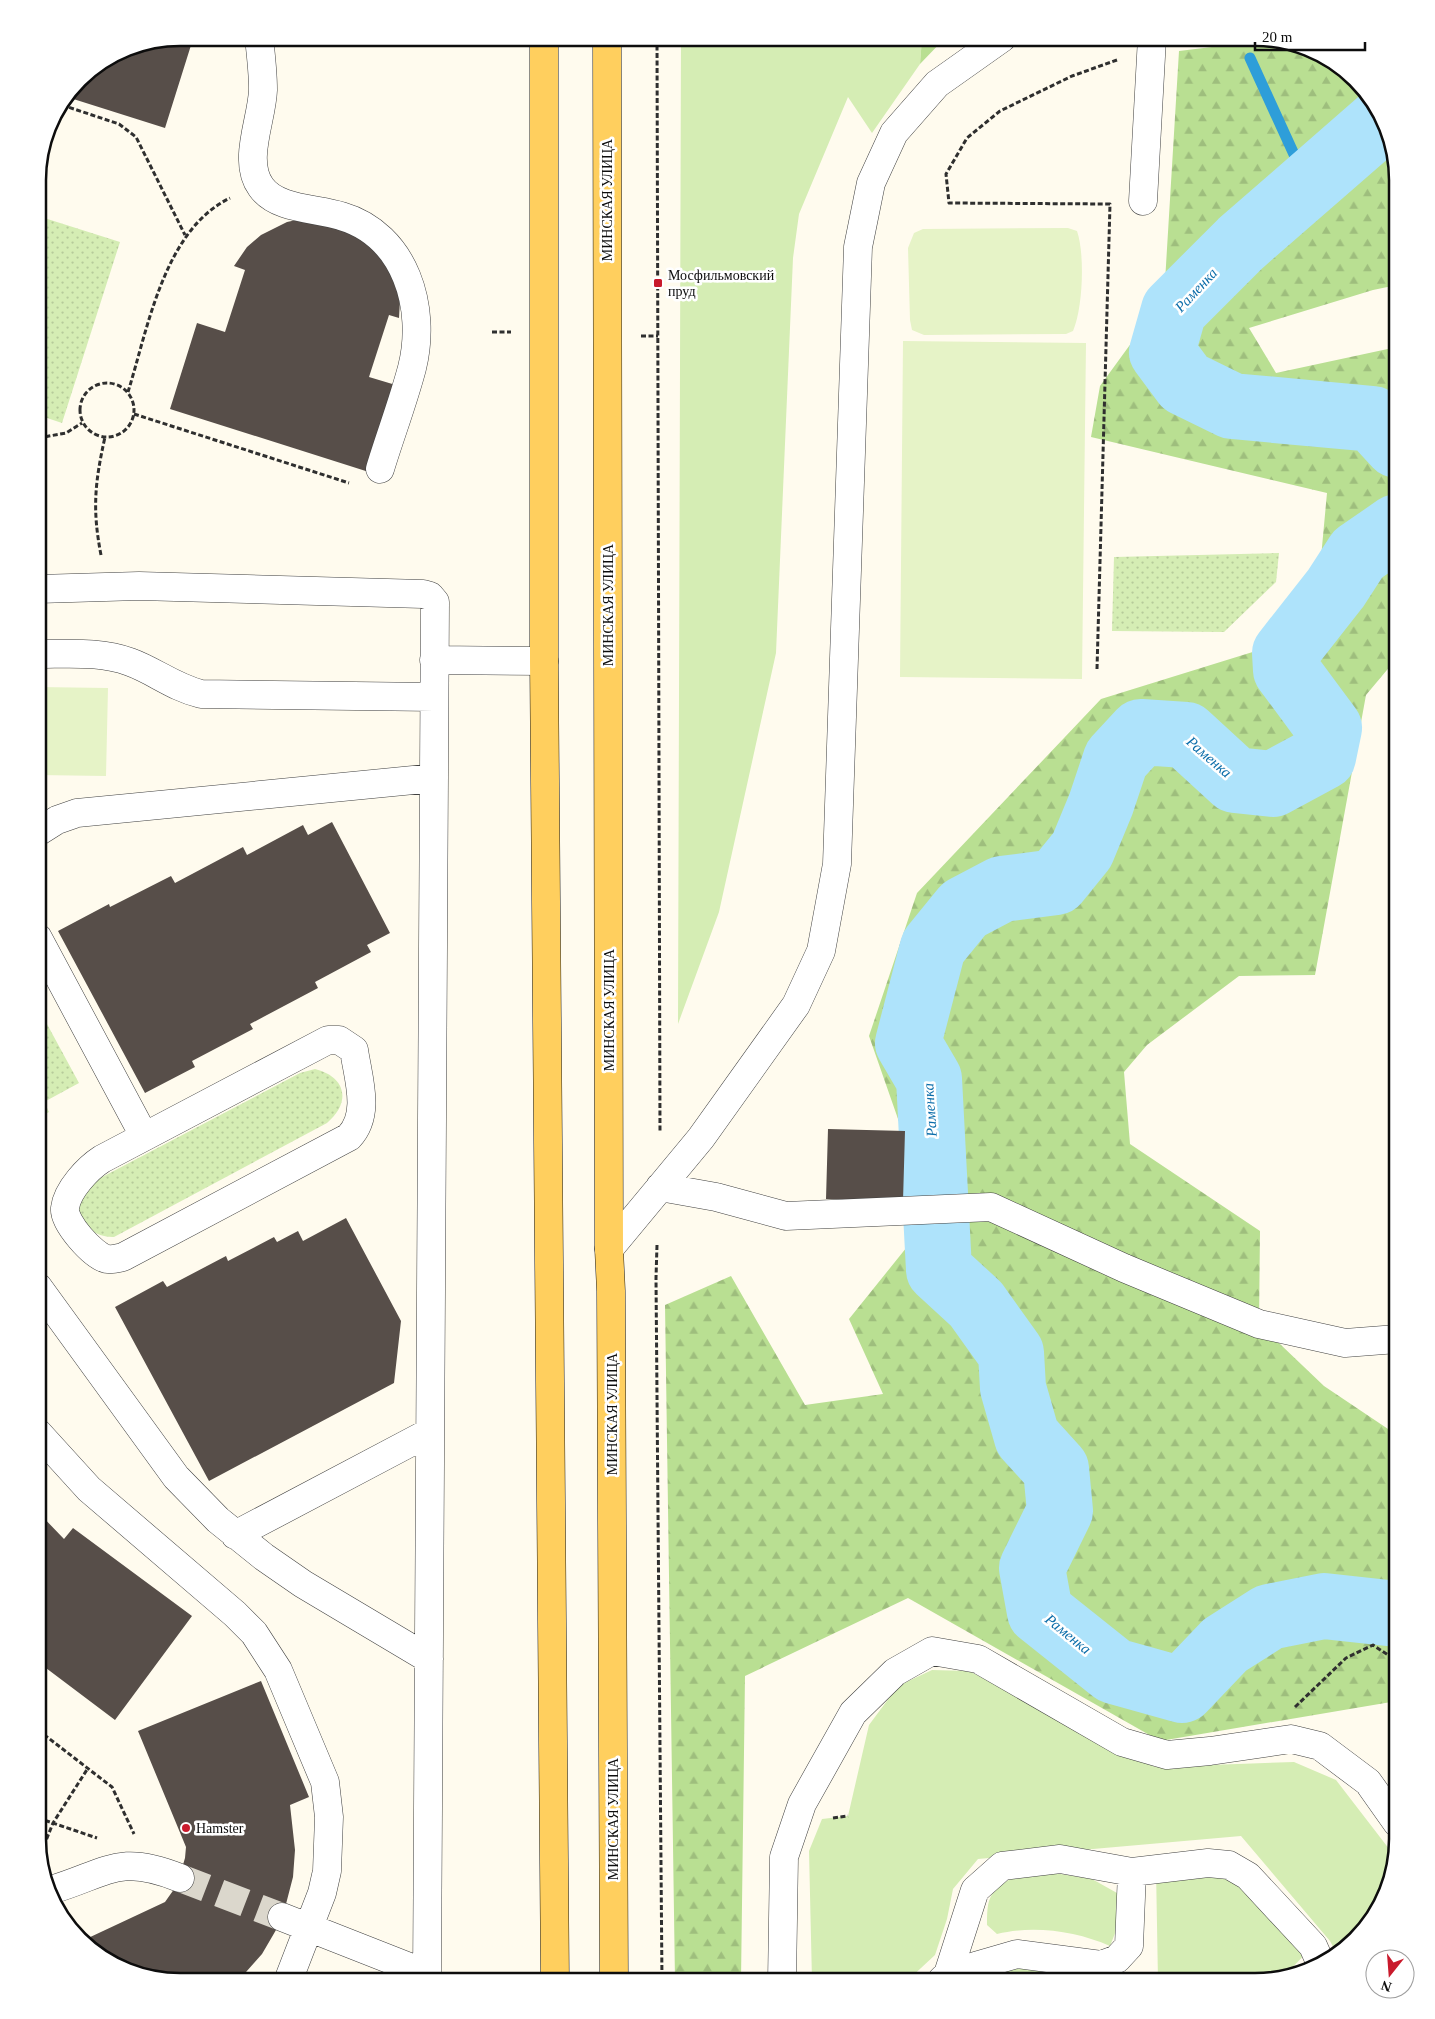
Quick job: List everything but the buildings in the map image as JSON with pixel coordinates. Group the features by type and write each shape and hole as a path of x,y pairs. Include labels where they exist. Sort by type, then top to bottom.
{"main road":[{"path":"544,47 544,661 555,1972"},
{"name":"МИНСКАЯ УЛИЦА","path":"607,47 609,1249 612,1291 614,1972"}],"lane":[{"path":"260,47 262,92 254,153 255,174 261,187 268,195 285,203 341,216 366,226 386,242 399,259 407,275 415,314 413,359 380,469"},
{"path":"609,1249 700,1138 796,1005 821,952 837,864 858,247 871,183 894,133 937,84 989,47"},
{"path":"1143,201 1152,47"},
{"path":"47,589 110,587 427,594 434,602 427,1972"},
{"path":"47,654 113,657 140,666 171,684 201,694 434,697"},
{"path":"434,660 544,661"},
{"path":"47,827 57,820 77,813 434,778"},
{"path":"47,954 144,1136"},
{"path":"328,1040 339,1040 354,1050 362,1111 360,1124 349,1137 123,1257 107,1259 95,1253 68,1222 65,1208 68,1198 96,1163 144,1136 328,1040"},
{"path":"660,1187 716,1197 786,1216 991,1207 1124,1268 1259,1324 1345,1344 1389,1340"},
{"path":"46,1298 176,1477 235,1535 303,1584 429,1659"},
{"path":"235,1535 430,1432"},
{"path":"46,1442 89,1489 235,1614 254,1633 278,1670 325,1782 328,1808 329,1844 327,1870 322,1893 292,1972"},
{"path":"782,1973 784,1857 802,1804 853,1713 895,1672 932,1651 978,1659 1122,1742 1167,1755 1210,1751 1291,1739 1320,1746 1368,1782 1389,1811"},
{"path":"947,1973 975,1890 1002,1866 1060,1859 1132,1872 1208,1863 1229,1865 1248,1876 1313,1946 1318,1957"},
{"path":"56,1888 111,1868 135,1865 149,1867 180,1878"},
{"path":"961,1973 1017,1954 1101,1965 1117,1959 1129,1946 1132,1924 1132,1872"},
{"path":"282,1917 413,1972"}],"path":[{"path":"657,47 660,1138"},
{"path":"1097,669 1110,204 949,203 946,174 968,138 1000,111 1072,76 1150,47"},
{"path":"68,107 111,120 130,131 142,146 185,235"},
{"path":"128,392 167,266 185,235 205,214 228,199 261,187"},
{"path":"492,332 512,332"},
{"path":"639,336 658,336"},
{"path":"104,382 117,384 128,392 133,403 134,414 129,427 118,435 105,437 92,433 82,424 79,410 80,404 82,397 91,387 104,382"},
{"path":"134,414 355,484 371,481 380,469"},
{"path":"47,436 66,433 82,424"},
{"path":"105,437 96,482 94,510 101,557 110,587"},
{"path":"658,1242 656,1278 662,1972"},
{"path":"1290,1714 1298,1702 1346,1658 1373,1645 1389,1655"},
{"path":"46,1736 112,1787 149,1867"},
{"path":"46,1839 52,1823 88,1768"},
{"path":"46,1821 107,1841"}],"green space":[{"path":"681,47 921,47 920,64 872,133 848,97 799,214 793,258 776,653 719,912 678,1024"},
{"path":"921,47 936,47 920,64"},
{"path":"1212,47 1263,47 1298,53 1314,60 1343,80 1361,99 1379,129 1388,163 1389,287 1249,328 1276,373 1389,349 1389,668 1366,695 1315,975 1239,976 1147,1045 1124,1072 1130,1144 1260,1231 1259,1324 1324,1386 1389,1430 1389,1702 1160,1741 908,1598 745,1676 741,1973 675,1972 665,1305 731,1276 805,1405 883,1394 849,1319 919,1232 904,1136 869,1036 917,893 1101,699 1314,633 1327,493 1091,437 1100,386 1164,298 1179,51"},
{"path":"47,219 120,242 62,423 47,418"},
{"path":"1068,228 1077,231 1080,241 1082,267 1081,295 1073,331 1066,334 924,335 912,330 910,320 908,248 914,233 923,229"},
{"path":"903,341 1086,343 1082,679 900,677"},
{"path":"1279,553 1276,582 1224,632 1112,631 1114,557"},
{"path":"47,687 108,688 106,776 47,775"},
{"path":"46,1023 79,1083 46,1101"},
{"path":"315,1069 334,1078 342,1092 340,1107 327,1123 114,1237 107,1237 94,1232 83,1223 78,1211 78,1204 87,1185 300,1073"},
{"path":"932,1670 969,1671 1155,1767 1294,1762 1336,1780 1388,1848 1379,1890 1361,1920 1333,1947 1241,1836 978,1859 953,1889 947,1919 935,1955 916,1973 812,1973 809,1851 822,1819 848,1816 869,1725 898,1686"},
{"path":"1229,1865 1313,1946 1293,1967 1272,1972 1158,1973 1156,1869"},
{"path":"1054,1873 1092,1879 1117,1893 1121,1918 1110,1946 1069,1933 1054,1931 1025,1930 997,1934 987,1925 989,1901 993,1892 999,1886 1025,1875"},
{"path":"1101,1965 1106,1973 980,1973 976,1966"}],"waterway":[{"path":"1250,58 1308,185"},
{"name":"Раменка","path":"1377,125 1241,243 1174,310 1162,352 1185,383 1232,406 1373,419 1389,436"},
{"name":"Раменка","path":"1389,533 1358,554 1336,588 1285,653 1286,670 1329,728 1323,757 1273,784 1235,780 1186,735 1141,732 1116,759 1101,804 1082,850 1056,882 1002,889 964,909 933,947 908,1043 929,1079 939,1270 976,1304 1011,1353 1013,1388 1027,1437 1056,1469 1060,1511 1032,1568 1040,1612 1114,1671 1182,1690 1225,1645 1269,1617 1324,1606 1389,1613"}],"tunnel":[{"path":"180,1878 282,1917"}],"place":[{"name":"Мосфильмовский пруд","path":"658,283"},
{"name":"Hamster","path":"186,1828"}]}
